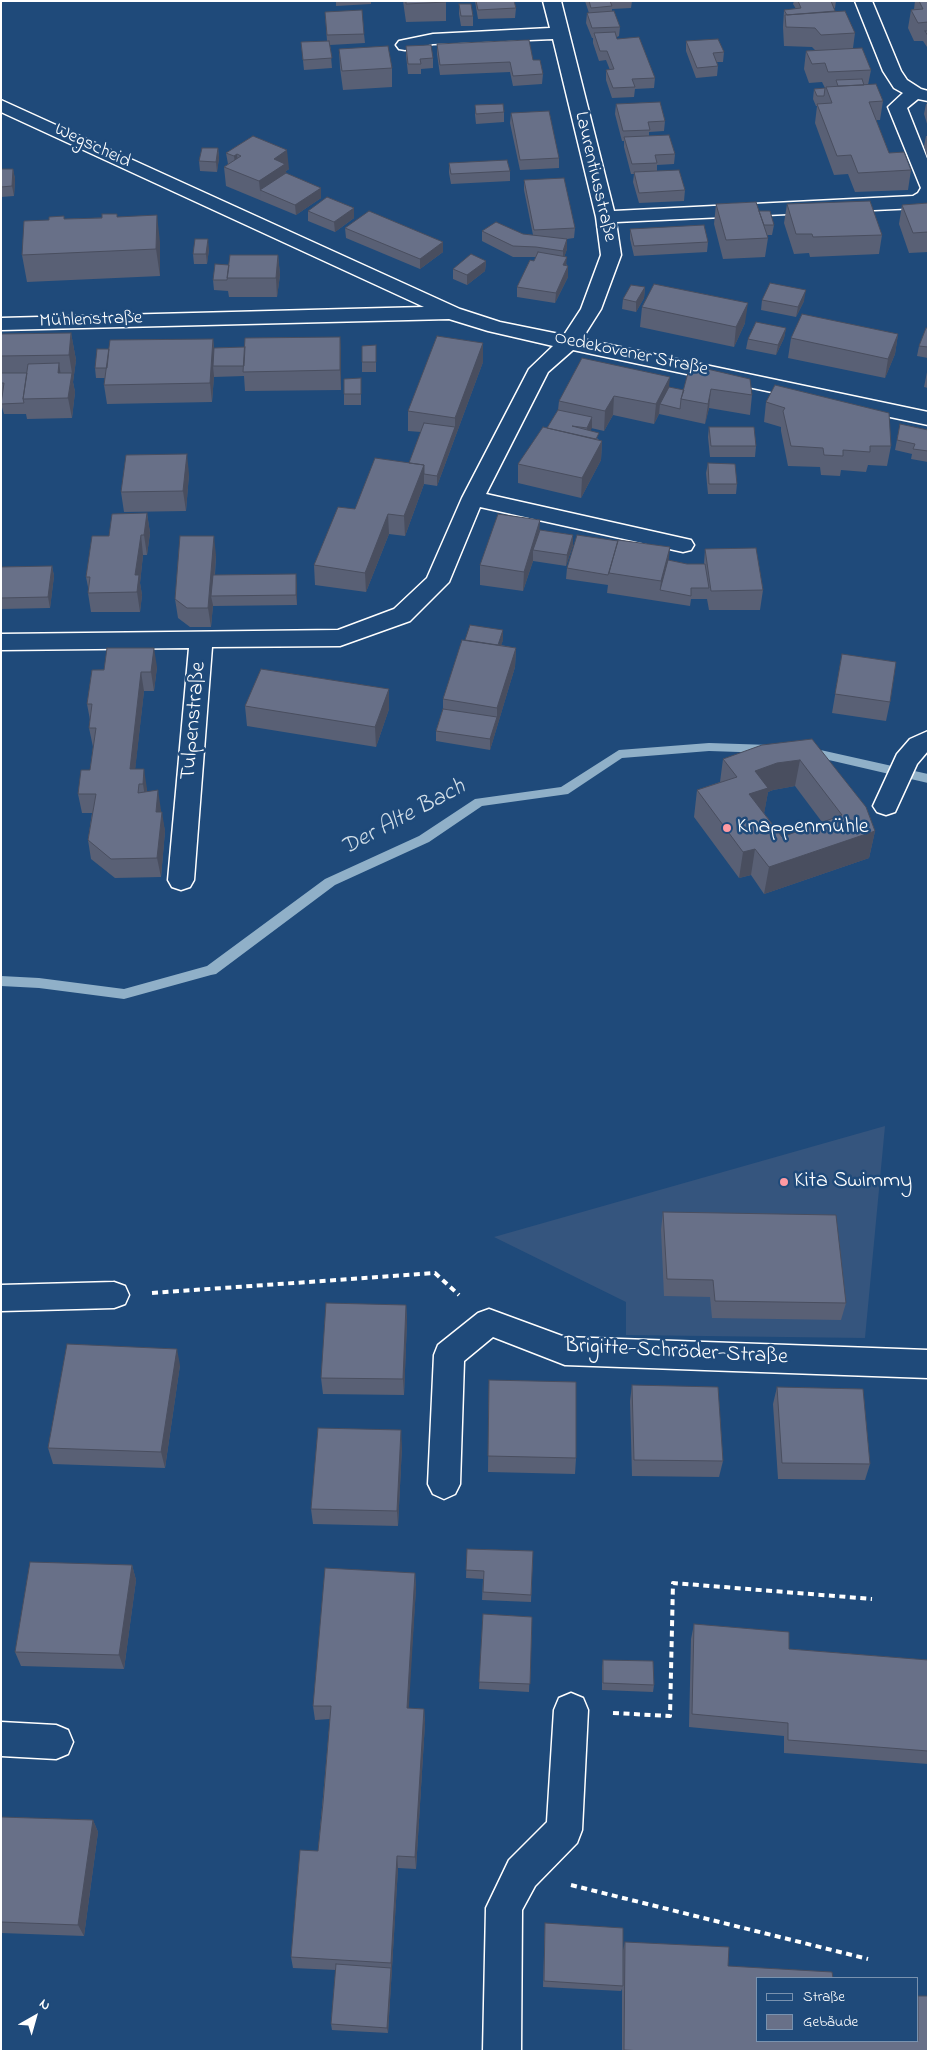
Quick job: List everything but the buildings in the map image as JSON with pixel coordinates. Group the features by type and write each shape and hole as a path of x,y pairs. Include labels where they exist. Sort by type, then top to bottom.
{"street":[{"name":"Laurentiusstraße","path":"201,641 340,638 402,615 436,582 473,498 540,369 570,342 591,309 611,255 606,216 552,1"},
{"path":"863,1 892,71 900,84 922,94"},
{"path":"406,45 433,39 560,33"},
{"path":"922,94 897,107 928,185"},
{"name":"Wegscheid","path":"1,105 183,190"},
{"name":"Oedekovener Straße","path":"183,190 453,313 495,327 928,420"},
{"path":"606,216 916,202 928,195 928,191"},
{"name":"Oedekovener Straße","path":"181,319 453,313"},
{"name":"Mühlenstraße","path":"1,324 181,319"},
{"path":"473,498 683,545"},
{"name":"Tulpenstraße","path":"1,642 201,641 181,880"},
{"path":"890,797 906,760 919,745 928,740"},
{"path":"1,1298 114,1295"},
{"path":"444,1484 449,1354 489,1322"},
{"name":"Brigitte-Schröder-Straße","path":"489,1322 565,1350 928,1364"},
{"path":"502,2051 504,1908 522,1873 564,1830 571,1710"},
{"path":"1,1739 56,1742"}],"path":[{"path":"114,1295 435,1273 489,1322"},
{"path":"571,1710 670,1716 674,1583 872,1599"},
{"path":"522,1873 868,1958"}],"shaded area":[{"name":"Kita Swimmy","path":"885,1126 865,1338 626,1335 626,1302 494,1237"}],"waterway":[{"name":"Der Alte Bach","path":"1,981 39,983 124,994 211,970 330,882 424,839 479,802 564,791 619,754 709,747 770,749"},
{"name":"Der Alte Bach","path":"807,751 928,779"}],"place":[{"name":"Knappenmühle","path":"727,828"},
{"name":"Kita Swimmy","path":"784,1182"}]}
